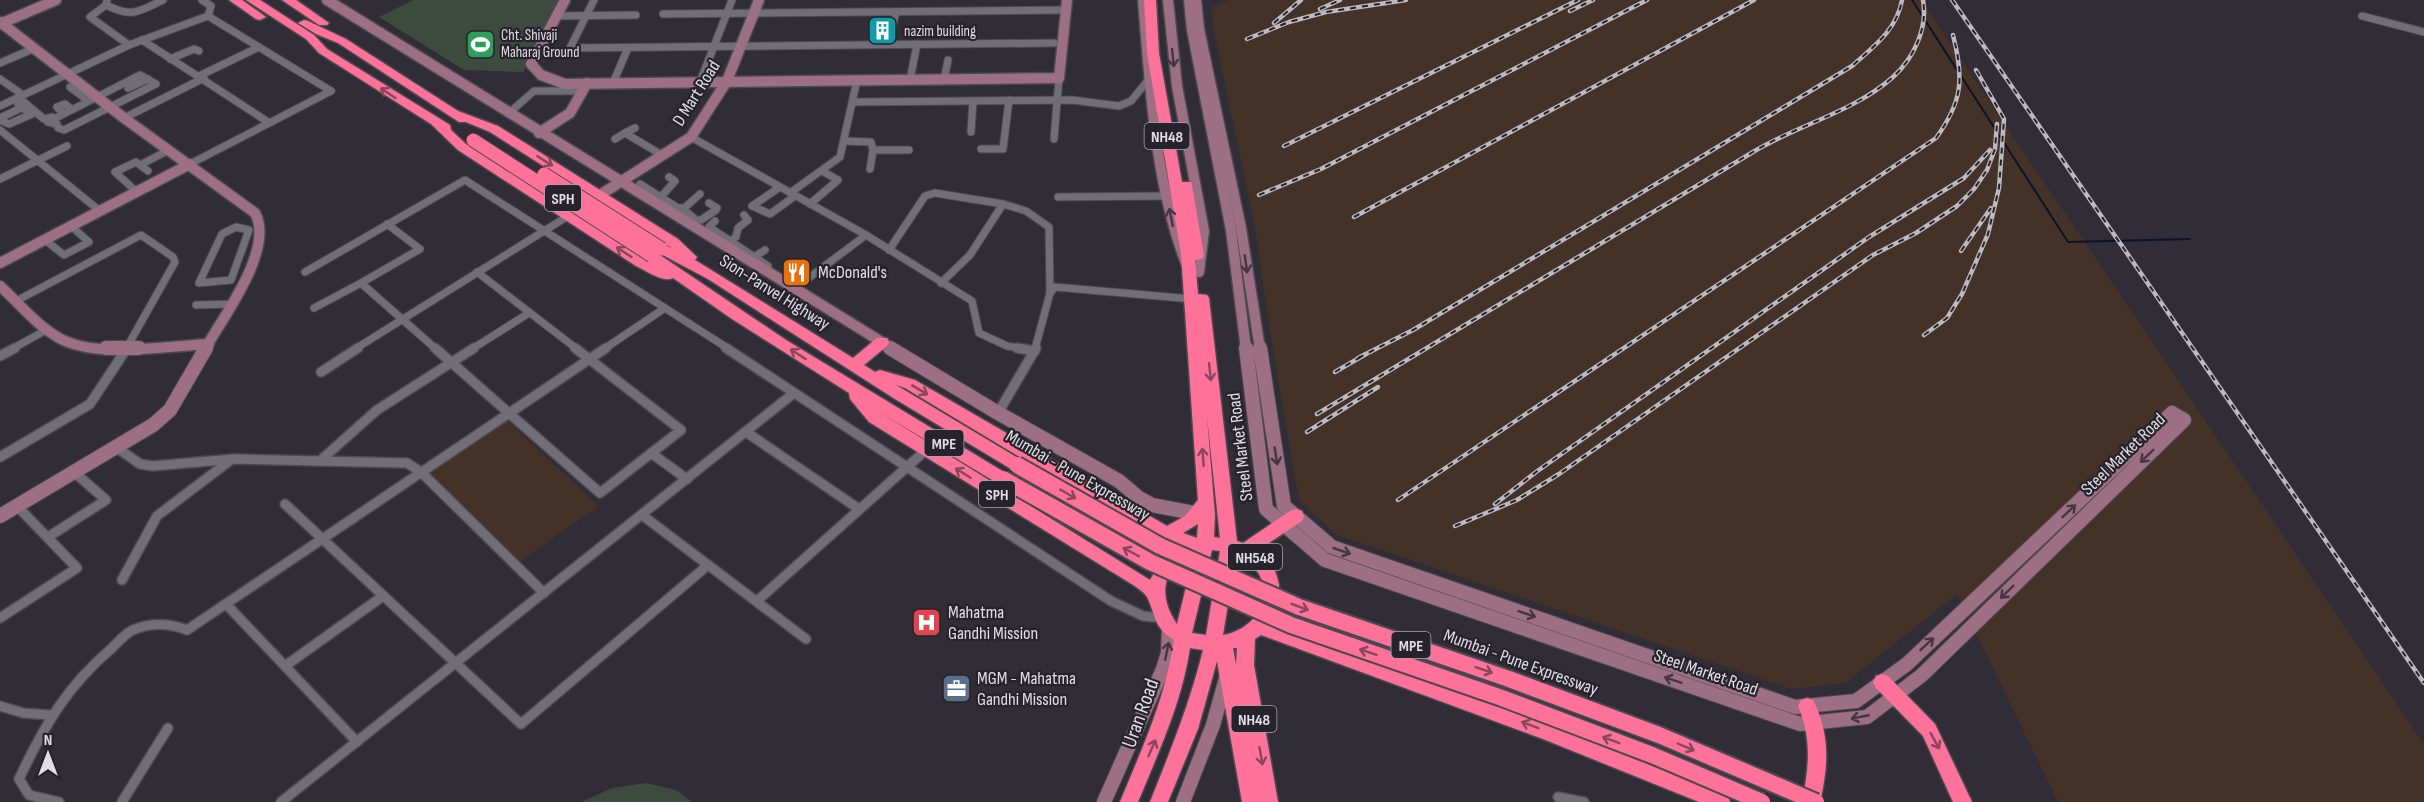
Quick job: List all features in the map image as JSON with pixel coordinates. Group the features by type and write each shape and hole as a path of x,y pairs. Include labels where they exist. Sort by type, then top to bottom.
{"highway":[{"path":"235,0 299,42 323,51"},
{"name":"SPH","path":"252,0 315,35 342,41 457,114 478,138"},
{"name":"SPH","path":"269,0 315,35 323,51 437,124 478,138 657,253 695,288 848,386 874,418 1136,578 1155,593"},
{"path":"288,0 330,27 342,41"},
{"name":"NH48","path":"1150,0 1153,53 1194,272 1237,547"},
{"name":"NH48","path":"1158,0 1163,62 1195,232 1192,299 1202,508 1201,544"},
{"path":"457,114 494,129 673,242 713,276"},
{"path":"437,124 462,147 641,263 695,288"},
{"name":"Sion-Panvel Highway","path":"657,253 713,276 860,368"},
{"path":"860,368 882,342"},
{"name":"SPH","path":"860,368 910,384 1167,534 1201,544"},
{"name":"Mumbai - Pune Expressway","path":"860,368 900,395 1017,465 1160,546 1299,607 1509,679 1659,735 1816,802"},
{"name":"MPE","path":"848,386 1003,479 1150,562 1291,625 1502,698 1653,755 1762,802"},
{"path":"1167,534 1182,526 1202,508"},
{"path":"1159,802 1189,729 1218,644 1237,547 1290,520"},
{"path":"1201,544 1177,554 1167,563 1157,580 1155,593 1157,606 1172,626 1218,644 1252,631 1497,712 1721,802"},
{"name":"NH548","path":"1201,544 1237,547 1266,568 1273,585 1272,604 1267,616 1252,631"},
{"name":"Uran Road","path":"1129,802 1163,721 1177,677 1172,626 1201,544"},
{"name":"NH48","path":"1252,631 1245,665 1269,802"},
{"name":"NH48","path":"1218,644 1227,674 1251,802"},
{"path":"1882,682 1897,694 1929,730 1963,802"},
{"path":"1811,714 1819,739 1820,757 1811,802"}],"street":[{"path":"1,22 42,0"},
{"path":"1,22 56,0"},
{"path":"129,45 90,17 107,2 124,15 132,15 163,0"},
{"path":"202,0 211,6 208,16"},
{"path":"327,0 538,133 680,212 794,289 998,413 1119,481 1152,505 1202,508"},
{"path":"565,0 531,64 532,68 551,82 585,87"},
{"path":"594,0 570,48 1054,43"},
{"path":"700,82 732,0"},
{"name":"D Mart Road","path":"568,216 691,137 727,81 759,0"},
{"path":"1143,0 1149,79 1173,229 1194,272"},
{"path":"1168,0 1175,77 1204,231 1194,272"},
{"name":"Steel Market Road","path":"1189,0 1192,30 1231,230 1266,509 1290,520 1332,547 1811,714 1867,717 1922,675 2184,420 2172,413 1907,664 1856,701 1811,714"},
{"name":"Steel Market Road","path":"1196,0 1199,29 1241,228 1284,506 1290,520"},
{"path":"663,14 896,12 1066,5 1054,139"},
{"path":"854,21 856,12"},
{"path":"891,44 890,37 896,12"},
{"path":"556,15 636,15"},
{"path":"0,106 129,45 208,16"},
{"path":"0,263 268,122 331,92 208,16"},
{"path":"2362,16 2424,32"},
{"path":"0,516 153,425 170,410 244,281 260,246 262,226 255,213 190,164 110,107 74,89 69,74 1,22"},
{"path":"142,40 268,122"},
{"path":"910,80 917,44"},
{"path":"124,118 151,101 259,47"},
{"path":"0,63 35,48"},
{"path":"613,83 628,48"},
{"path":"170,59 194,49 199,51"},
{"path":"944,80 948,60"},
{"path":"0,79 44,119 140,75 156,84 64,130 55,123 48,122 93,97"},
{"path":"508,114 534,91 613,83 1059,78"},
{"path":"128,88 148,79"},
{"path":"854,102 1057,100 1119,106 1131,101 1149,79"},
{"path":"780,187 752,206 770,214 840,158 857,81"},
{"path":"538,133 570,113 585,87"},
{"path":"19,98 32,95"},
{"path":"0,119 22,106 19,98"},
{"path":"981,149 1003,149 1009,100"},
{"path":"971,132 973,101"},
{"path":"33,110 43,105"},
{"path":"0,119 9,124 32,114 24,108"},
{"path":"615,139 635,128"},
{"path":"0,130 100,211"},
{"path":"625,133 662,155"},
{"path":"691,137 866,235 972,300 980,333 1007,346 1035,351"},
{"path":"844,141 871,142 873,150 870,169"},
{"path":"0,179 67,146"},
{"path":"140,165 169,150"},
{"path":"873,150 909,150"},
{"path":"137,192 114,174 134,162 148,171"},
{"path":"810,204 838,179 822,171"},
{"path":"658,199 675,181 669,177"},
{"path":"305,272 465,180 665,308 1111,601 1172,626 1163,669 1104,802"},
{"path":"652,180 642,185 658,199"},
{"path":"680,212 700,194"},
{"path":"889,250 925,196 935,194 1003,204 1026,211 1049,227 1050,292 1035,351 998,413"},
{"path":"1058,197 1167,196"},
{"path":"680,212 701,220 717,208 709,203"},
{"path":"941,283 970,255 1003,204"},
{"path":"727,243 736,237 738,228 748,220 744,215"},
{"path":"321,372 403,318 568,216"},
{"path":"715,221 709,227 727,243"},
{"path":"314,308 420,249 387,224"},
{"path":"45,240 64,255 89,242 71,226"},
{"path":"249,232 247,228 236,227 222,234 199,283 231,280 249,232 262,226"},
{"path":"794,289 866,235"},
{"path":"0,457 90,404 128,347 175,262 173,257 141,236 16,300"},
{"path":"751,259 765,250"},
{"path":"751,259 768,266"},
{"path":"361,283 600,493 681,430 477,272"},
{"path":"216,285 244,281"},
{"path":"0,286 60,339 81,346 209,344"},
{"path":"1050,292 1055,287 1061,287 1192,299"},
{"path":"196,305 231,304"},
{"path":"59,802 28,795 19,779 51,715 92,665 132,630 168,623 187,630 665,308"},
{"path":"321,460 377,410 529,313"},
{"path":"0,356 48,329"},
{"path":"282,802 794,393"},
{"path":"746,432 860,509"},
{"path":"116,447 140,464 153,466 233,459 407,463 422,472 544,593"},
{"path":"757,601 926,450"},
{"path":"651,453 687,479"},
{"path":"122,580 157,516 233,459"},
{"path":"48,537 100,506 106,500 74,472"},
{"path":"285,504 521,724 708,565"},
{"path":"0,618 77,568 16,506"},
{"path":"642,515 806,639"},
{"path":"285,666 383,596"},
{"path":"226,604 357,742"},
{"path":"1183,802 1213,725 1227,674"},
{"path":"0,706 23,713 51,715"},
{"path":"122,802 168,728"},
{"path":"1558,800 1584,802"}],"shaded area":[{"path":"1230,0 1921,0 2424,744 2424,802 2058,802 1957,594 1845,683 1792,689 1337,535 1299,501 1255,227 1214,31 1212,7"},
{"path":"506,420 599,506 513,566 422,474"}],"green space":[{"name":"Cht. Shivaji Maharaj Ground","path":"413,0 561,0 523,72 464,70 379,17"},
{"path":"646,783 676,790 692,802 582,802 612,788"}],"waterway":[{"path":"1912,0 2068,242 2190,239"}],"railway":[{"path":"1274,23 1301,0"},
{"path":"1320,9 1340,0"},
{"path":"1247,39 1289,22 1326,12 1406,0"},
{"path":"1284,146 1578,0"},
{"path":"1570,11 1593,0"},
{"path":"1259,195 1321,169 1647,0"},
{"path":"1354,217 1754,0"},
{"path":"1358,358 1413,330 1852,66 1890,29 1902,0"},
{"path":"1317,414 1770,142 1843,109 1878,89 1901,69 1913,52 1921,32 1923,0"},
{"path":"1952,0 2424,683"},
{"path":"1398,500 1936,138 1952,112 1959,89 1959,64 1953,35"},
{"path":"1924,335 1947,318 1962,294 1988,234 1999,188 2004,119 1976,70"},
{"path":"1455,526 1517,500 1559,474 1873,255 1916,233 1957,206 1974,189 1987,170 1995,149 1997,124"},
{"path":"1495,504 1536,472 1869,237 1964,178 1990,150"},
{"path":"1961,251 1991,208"},
{"path":"1335,372 1366,354"},
{"path":"1307,432 1378,387"}],"place":[{"name":"nazim building","path":"883,31"},
{"name":"Cht. Shivaji Maharaj Ground","path":"480,44"},
{"name":"McDonald's","path":"797,272"},
{"name":"Mahatma Gandhi Mission","path":"927,622"},
{"name":"MGM - Mahatma Gandhi Mission","path":"956,688"}]}
